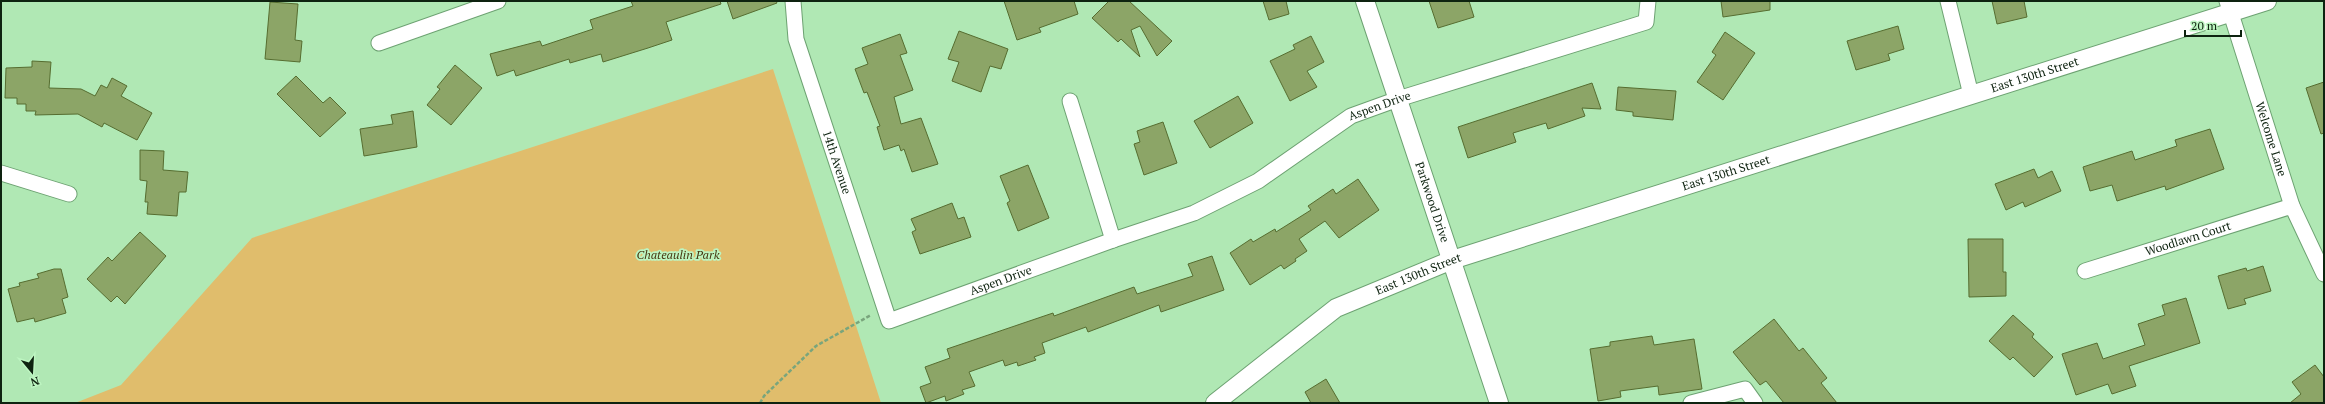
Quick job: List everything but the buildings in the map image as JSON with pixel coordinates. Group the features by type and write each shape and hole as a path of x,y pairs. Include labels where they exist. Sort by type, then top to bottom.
{"street":[{"path":"379,43 498,1"},
{"name":"14th Avenue","path":"793,1 796,39 887,314"},
{"name":"Parkwood Drive","path":"1365,1 1499,403"},
{"name":"Aspen Drive","path":"887,314 1194,213 1258,181 1351,116 1398,99 1646,22 1648,1"},
{"path":"1948,1 1972,95"},
{"name":"East 130th Street","path":"1226,400 1336,308 1452,260 1972,95 2228,7 2267,1"},
{"name":"Welcome Lane","path":"2228,7 2292,206 2324,274"},
{"path":"1070,101 1113,240"},
{"path":"1,173 69,194"},
{"name":"Woodlawn Court","path":"2085,271 2292,206"},
{"path":"1691,403 1745,389 1755,403"}],"path":[{"path":"760,403 764,396 816,346 887,314"}],"green space":[{"name":"Chateaulin Park","path":"773,69 881,403 75,403 121,385 252,238"}]}
